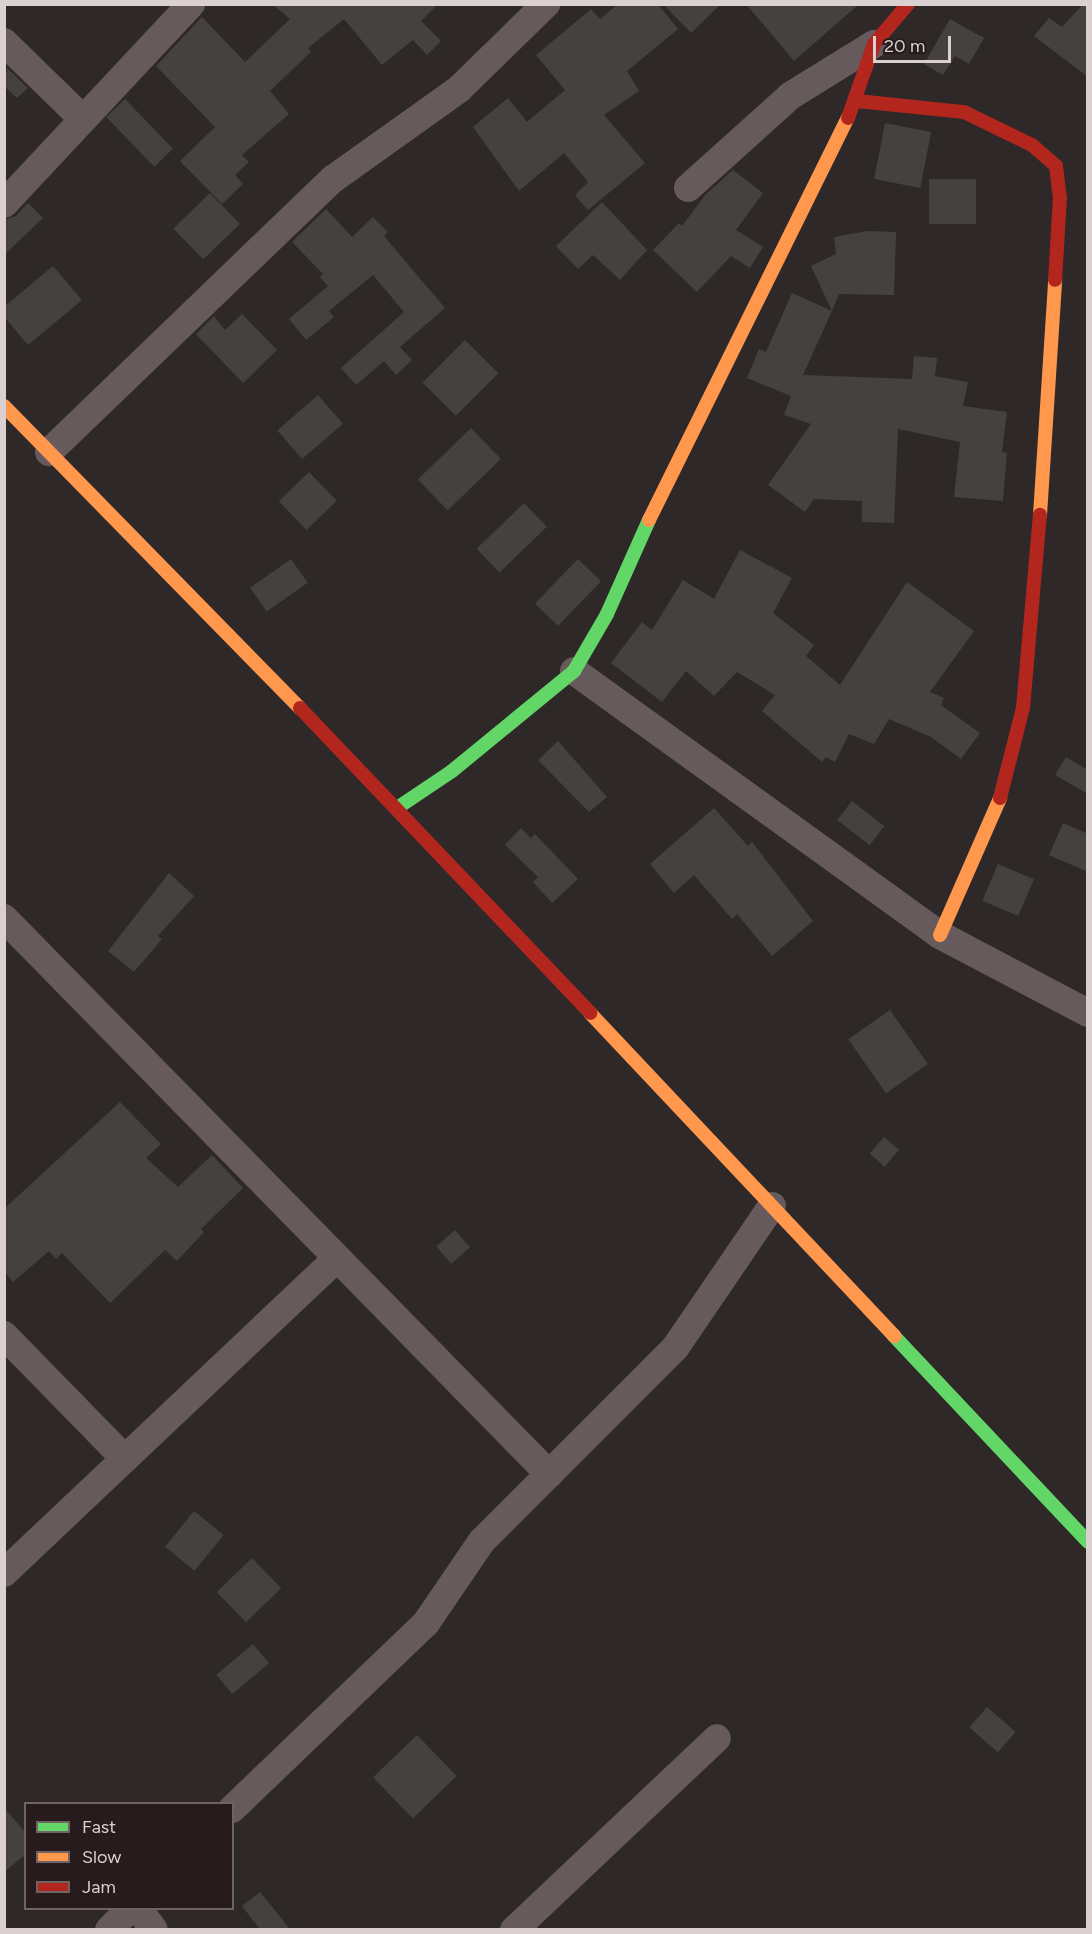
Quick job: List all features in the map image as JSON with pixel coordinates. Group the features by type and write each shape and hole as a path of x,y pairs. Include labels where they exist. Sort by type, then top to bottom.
{"street":[{"path":"4,204 191,4"},
{"path":"50,452 333,179 459,89 546,4"},
{"path":"688,188 790,96 874,44 908,4"},
{"path":"4,42 83,119"},
{"path":"397,808 461,764 574,671 607,614 657,503 857,100 874,44"},
{"path":"857,100 964,112 1032,145 1056,166 1060,197 1034,616 1023,708 996,812 940,935"},
{"path":"4,406 397,808 1088,1542"},
{"path":"574,671 940,935 1088,1013"},
{"path":"4,918 549,1474"},
{"path":"234,1807 426,1623 482,1541 675,1348 772,1206"},
{"path":"4,1574 337,1258"},
{"path":"4,1335 125,1459"},
{"path":"514,1929 717,1738"},
{"path":"109,1929 128,1910"},
{"path":"140,1910 154,1929"}],"building":[{"path":"272,4 438,4 421,21 441,41 427,55 413,40 382,65 344,19 308,48 311,52 270,91 289,114 242,155 249,162 235,175 243,184 222,204 180,161 215,127 156,66 202,17 245,62 290,19"},
{"path":"618,4 658,4 678,29 627,71 639,91 604,115 645,163 588,210 575,195 588,182 564,153 519,191 473,127 508,98 527,122 565,90 536,55 591,9 600,19"},
{"path":"663,4 721,4 691,33"},
{"path":"746,4 859,4 794,61"},
{"path":"1083,4 1088,4 1088,77 1034,36 1049,18 1062,27"},
{"path":"950,19 984,38 969,64 955,56 943,75 924,64"},
{"path":"7,68 28,88 17,98 4,86"},
{"path":"125,99 173,149 154,167 106,117"},
{"path":"885,123 931,132 920,188 874,179"},
{"path":"733,170 763,193 736,230 763,247 750,268 731,256 697,292 653,250 679,223 682,226 706,194"},
{"path":"929,179 976,179 976,224 929,224"},
{"path":"210,193 240,224 203,259 173,228"},
{"path":"602,202 647,250 620,280 593,255 578,269 556,246"},
{"path":"28,203 43,218 4,255 4,220 16,216"},
{"path":"326,209 352,237 373,217 388,232 384,236 445,308 400,347 412,360 396,375 384,361 356,385 341,368 404,312 373,275 329,311 334,317 306,340 289,319 328,286 320,277 323,274 292,242"},
{"path":"867,231 896,232 894,295 839,294 832,311 811,266 836,254 834,237"},
{"path":"53,266 82,300 28,345 4,317 4,307"},
{"path":"792,293 832,311 803,375 912,379 914,356 937,358 935,376 968,382 963,406 1007,412 1002,452 1007,453 1003,501 954,497 960,442 898,429 894,523 862,522 862,501 814,499 805,512 768,485 811,424 784,415 791,396 747,378 759,349 766,352"},
{"path":"242,314 277,350 243,383 196,334 214,316 225,330"},
{"path":"465,340 498,373 456,416 423,382"},
{"path":"318,395 343,424 302,459 277,430"},
{"path":"471,428 501,459 448,510 418,479"},
{"path":"309,472 337,501 307,530 279,501"},
{"path":"524,503 547,527 499,573 477,549"},
{"path":"740,550 792,578 773,613 814,645 806,656 840,685 907,582 974,631 930,692 944,698 941,705 980,733 961,759 931,737 889,719 874,744 849,734 835,762 826,757 822,762 762,711 775,695 737,672 714,696 686,671 662,702 611,663 642,622 652,630 683,580 714,599"},
{"path":"291,559 308,583 267,611 250,588"},
{"path":"578,559 601,581 558,626 535,604"},
{"path":"558,741 607,797 589,812 538,760"},
{"path":"1066,757 1088,770 1088,794 1055,775"},
{"path":"852,801 884,826 870,845 837,820"},
{"path":"714,808 748,846 752,842 813,921 772,956 737,914 732,919 694,875 674,893 650,864"},
{"path":"1063,823 1088,834 1088,872 1049,855"},
{"path":"521,828 531,838 535,834 578,879 552,903 533,882 538,877 505,845"},
{"path":"998,864 1034,879 1018,916 982,901"},
{"path":"169,873 194,896 158,936 162,939 134,972 108,951"},
{"path":"890,1010 928,1064 886,1093 848,1039"},
{"path":"120,1102 161,1144 146,1158 178,1187 212,1155 243,1188 201,1229 204,1232 177,1261 165,1250 110,1303 62,1253 56,1259 49,1251 13,1282 4,1271 4,1209"},
{"path":"884,1137 899,1150 885,1167 870,1154"},
{"path":"455,1230 470,1247 451,1264 436,1246"},
{"path":"194,1511 224,1535 195,1571 165,1547"},
{"path":"252,1558 281,1588 246,1622 217,1592"},
{"path":"253,1644 269,1663 232,1694 216,1675"},
{"path":"987,1707 1016,1732 998,1752 969,1727"},
{"path":"417,1735 457,1776 413,1818 373,1777"},
{"path":"4,1808 24,1831 24,1856 4,1872"},
{"path":"260,1892 290,1929 260,1929 242,1906"}],"traffic: fast":[{"path":"397,808 452,771 574,671 607,614 649,520"},
{"path":"894,1336 1088,1542"}],"traffic: slow":[{"path":"649,520 848,118"},
{"path":"1040,515 1055,280"},
{"path":"4,406 300,708"},
{"path":"940,935 1000,798"},
{"path":"590,1013 894,1336"}],"traffic: jam":[{"path":"848,118 874,44 908,4"},
{"path":"857,101 964,112 1032,145 1056,166 1060,197 1055,280"},
{"path":"1000,798 1023,708 1040,515"},
{"path":"300,708 590,1013"}]}
